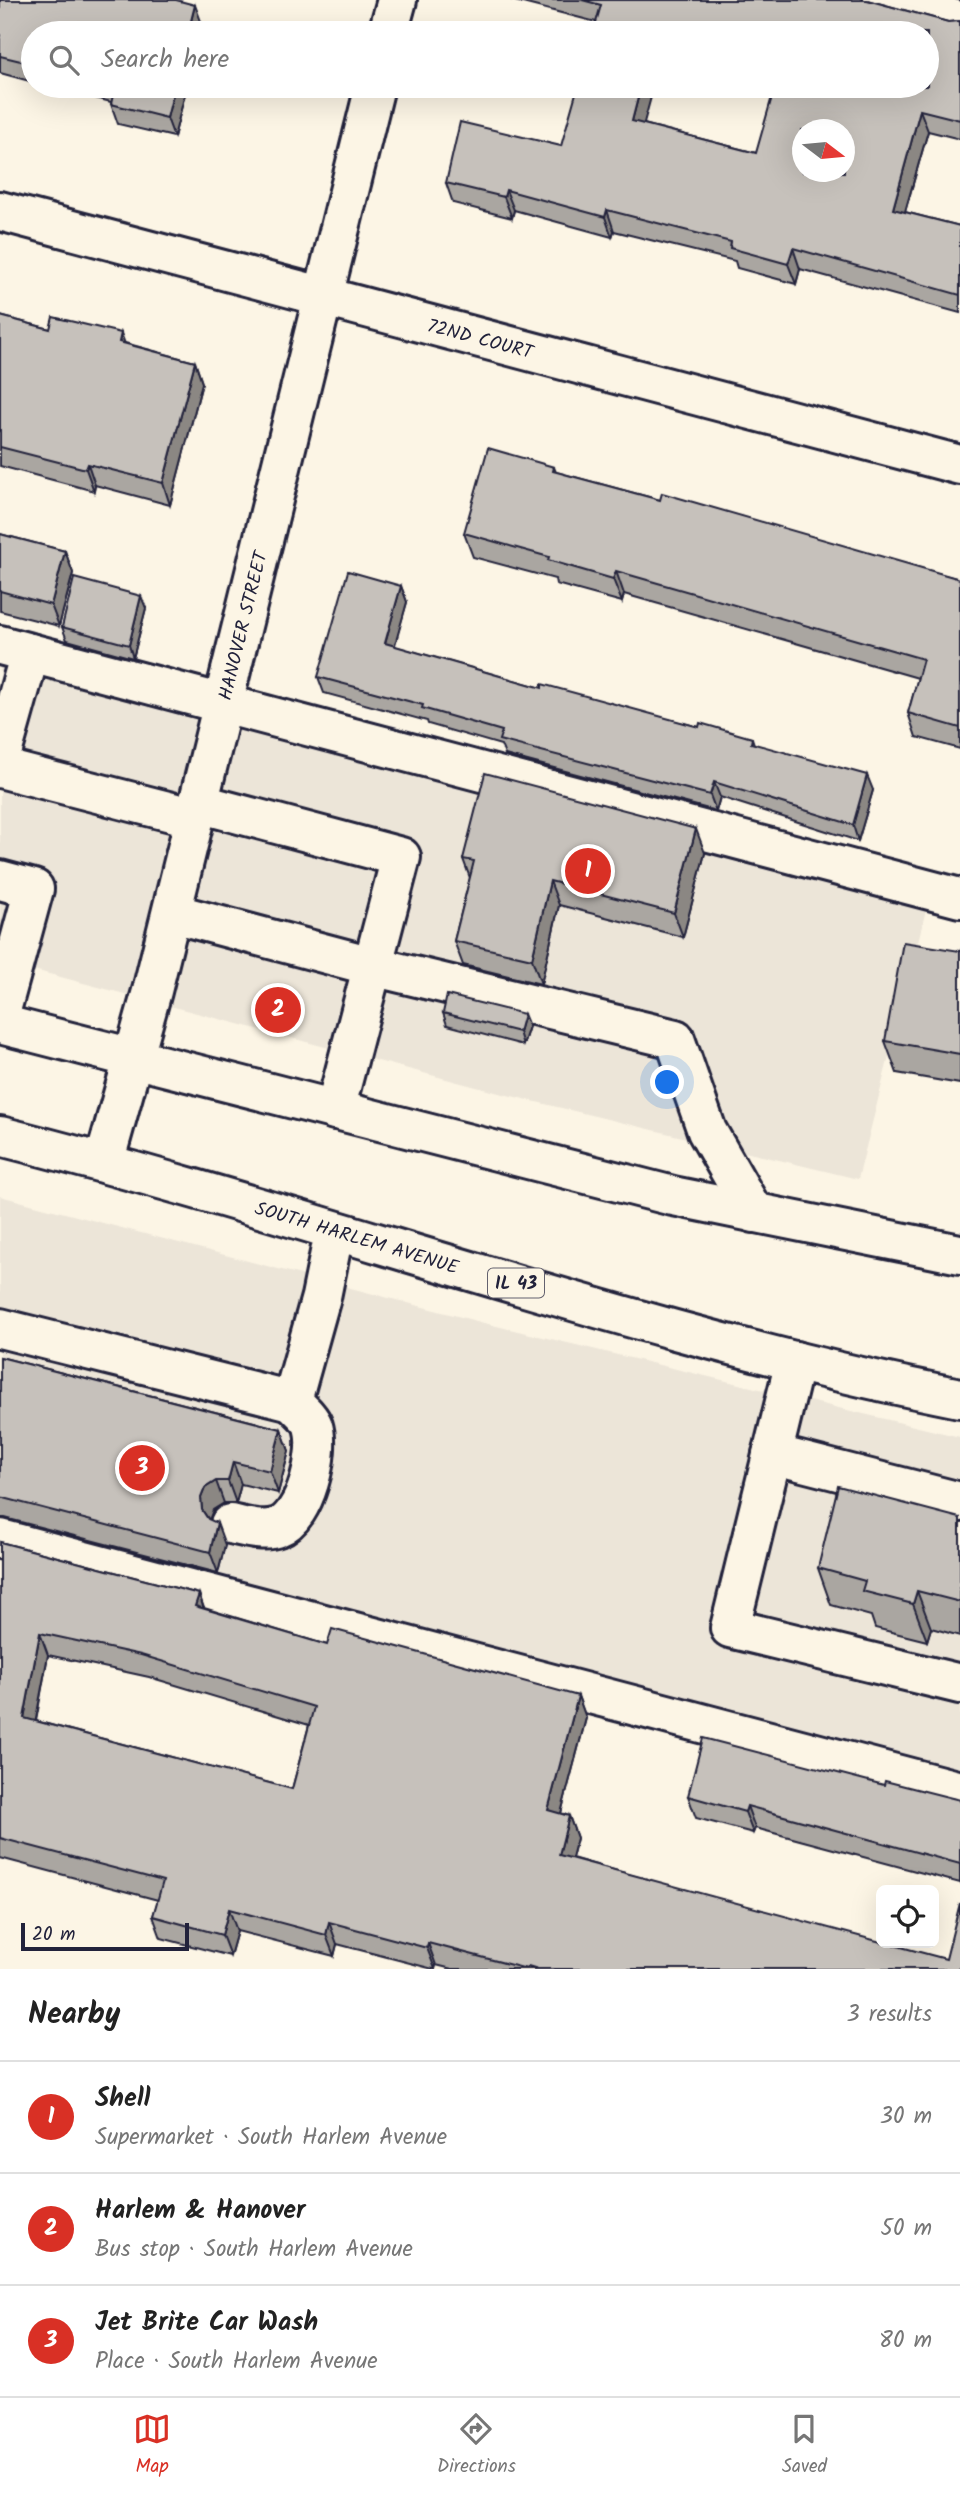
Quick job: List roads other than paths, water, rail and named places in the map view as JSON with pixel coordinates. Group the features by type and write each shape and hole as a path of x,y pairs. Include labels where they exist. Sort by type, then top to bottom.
{"street":[{"path":"391,21 397,0"},
{"path":"882,0 960,21"},
{"name":"HANOVER STREET","path":"104,1163 135,1060 373,98"},
{"name":"72ND COURT","path":"0,211 960,465"},
{"path":"0,760 15,649 960,898"},
{"path":"0,768 401,857 335,1110"},
{"path":"0,880 34,889 0,1014"},
{"path":"172,913 372,967 675,1039 707,1131 754,1213"},
{"path":"0,1024 673,1196 960,1254"},
{"name":"SOUTH HARLEM AVENUE","path":"0,1136 104,1163 334,1233 795,1361 864,1379 960,1398"},
{"path":"292,1401 321,1297 334,1233"},
{"path":"0,1328 292,1401 313,1424 315,1450 309,1479 296,1511 286,1522 269,1529 230,1524"},
{"path":"795,1361 730,1628 960,1684"},
{"path":"772,1454 960,1502"},
{"path":"0,1539 960,1791"}],"place":[{"name":"Shell","path":"588,871"},
{"name":"Harlem & Hanover","path":"278,1010"},
{"name":"Jet Brite Car Wash","path":"142,1468"}]}
